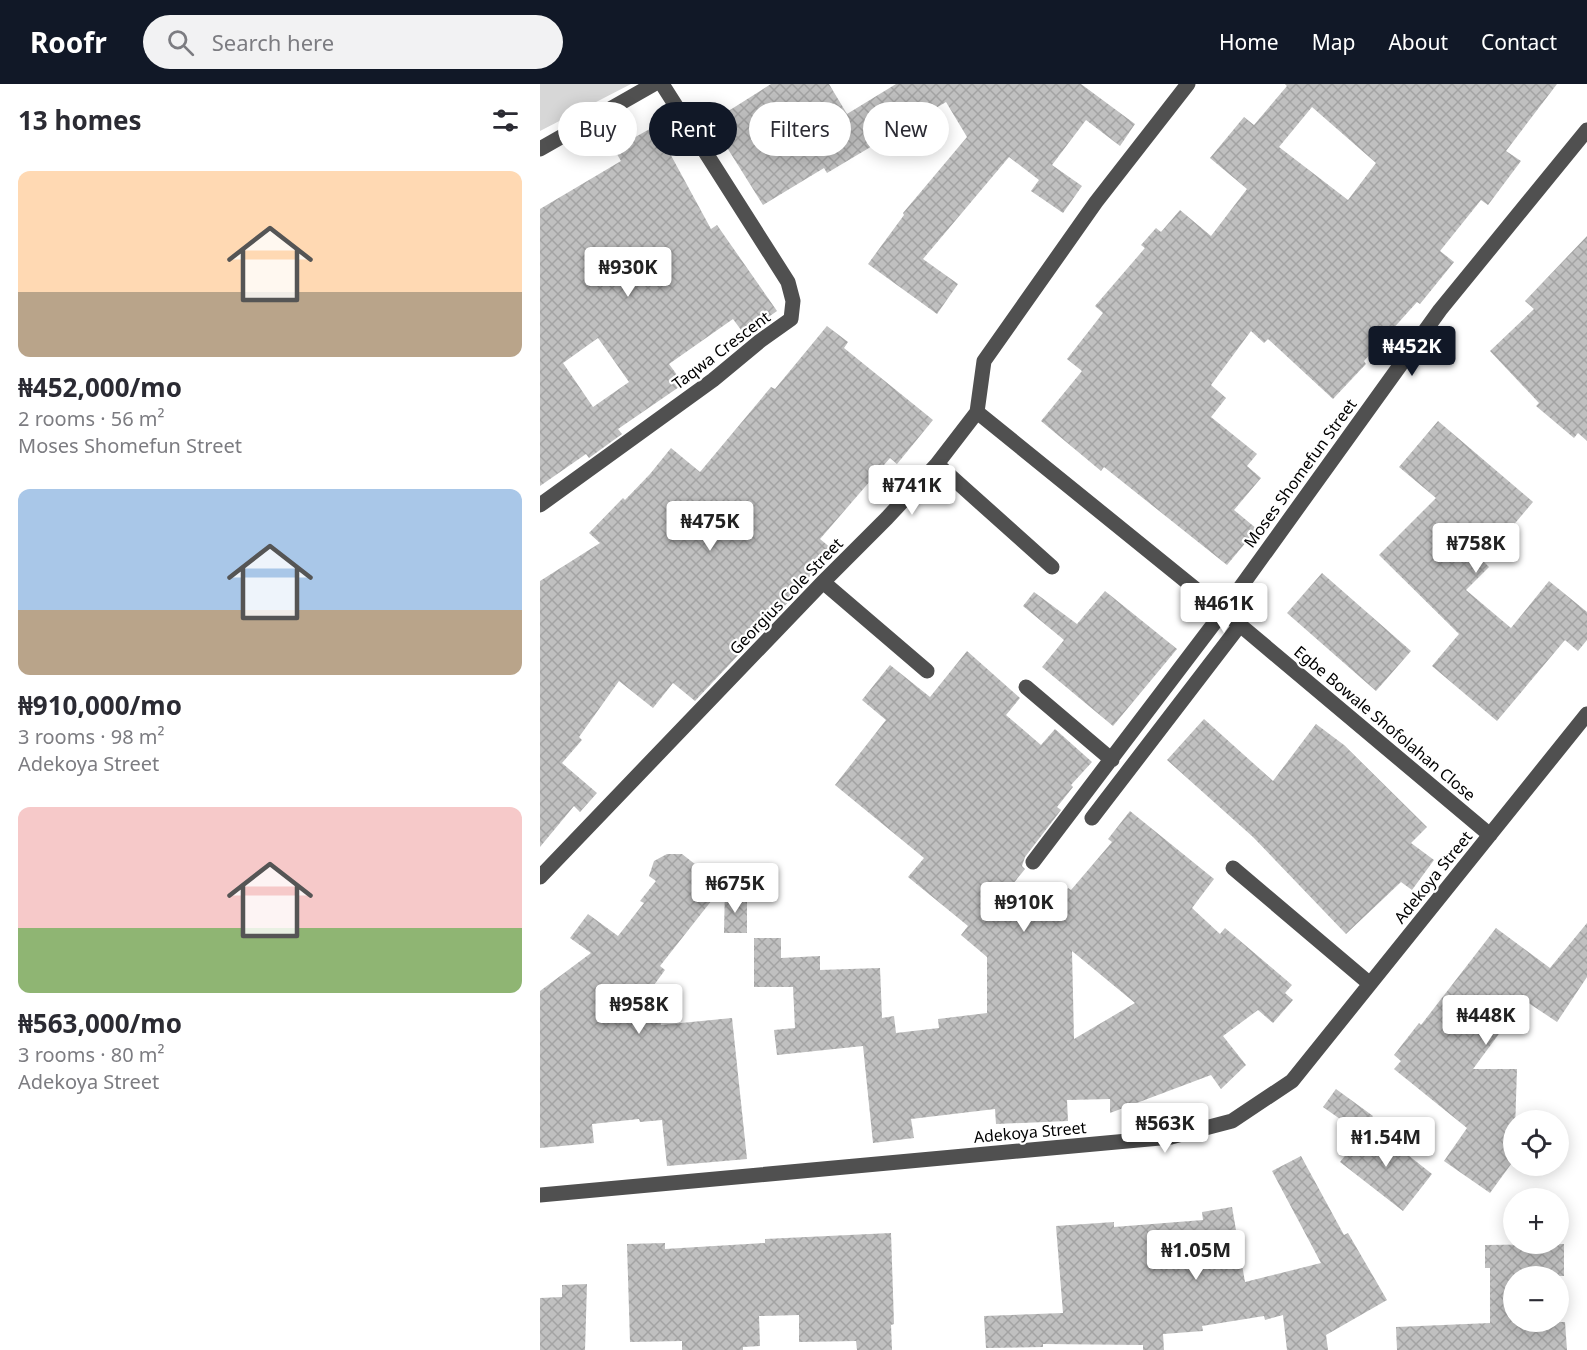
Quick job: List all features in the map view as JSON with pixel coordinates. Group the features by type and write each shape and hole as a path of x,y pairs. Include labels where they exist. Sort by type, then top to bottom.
{"street":[{"path":"540,149 654,84"},
{"name":"Taqwa Crescent","path":"540,505 694,394 791,319 793,301 788,282 662,84"},
{"name":"Georgius Cole Street","path":"540,877 937,464 976,412 984,362 1096,202 1188,84"},
{"name":"Moses Shomefun Street","path":"1033,862 1222,613 1440,310 1587,130"},
{"name":"Egbe Bowale Shofolahan Close","path":"976,412 1222,613 1240,625 1490,835"},
{"path":"937,464 1052,567"},
{"path":"823,582 927,670"},
{"path":"1092,818 1240,625"},
{"path":"1026,687 1112,760"},
{"name":"Adekoya Street","path":"540,1195 1171,1137 1232,1120 1292,1081 1587,714"},
{"path":"1233,868 1370,984"}],"shaded area":[{"path":"540,84 631,84 596,102 558,102 558,122 540,131"}],"building":[{"path":"771,84 829,84 840,102 749,102 749,156 851,156 851,112 863,104 863,152 827,173 824,168 763,205 732,156 737,156 737,106"},
{"path":"896,84 1081,84 1135,124 1120,146 1086,120 1052,165 1082,186 1063,213 1031,191 1039,180 1009,157 923,259 958,284 937,314 868,264 904,215 903,213 967,137 949,107 949,102 867,102"},
{"path":"1285,84 1557,84 1506,151 1521,161 1488,205 1481,200 1440,251 1454,262 1420,304 1417,302 1364,361 1366,364 1333,399 1268,339 1264,343 1251,331 1211,385 1226,398 1211,417 1257,454 1247,466 1261,478 1234,510 1257,529 1227,565 1104,467 1101,471 1041,421 1082,371 1067,359 1103,313 1095,306 1145,248 1141,245 1156,228 1161,232 1180,210 1211,236 1247,189 1210,158 1244,117 1254,125 1287,86","holes":["1312,107 1376,163 1348,200 1279,147"]},
{"path":"649,129 649,156 671,156 711,229 717,225 777,311 744,334 733,319 669,364 680,379 676,382 679,387 618,429 622,434 589,458 586,454 540,486 540,209 621,161 618,156 637,156 637,136","holes":["598,338 629,382 593,407 563,363"]},
{"path":"1587,236 1587,441 1578,433 1574,438 1536,406 1539,403 1490,351 1534,309 1525,301"},
{"path":"827,326 848,342 844,348 933,420 897,464 890,458 820,539 832,549 794,596 695,701 673,683 653,708 619,681 579,737 582,740 562,763 597,793 580,812 574,806 540,847 540,581 600,543 589,533 623,498 625,500 671,448 700,472 771,387 775,389"},
{"path":"1438,421 1533,502 1483,561 1489,567 1466,590 1511,628 1549,581 1587,612 1587,640 1578,651 1565,640 1497,721 1432,666 1459,634 1379,555 1436,498 1399,467"},
{"path":"1322,573 1411,651 1376,691 1287,613"},
{"path":"1105,591 1177,649 1113,726 1042,667 1064,640 1023,606 1034,592 1077,624"},
{"path":"967,651 1020,698 1006,715 1041,745 1055,729 1092,762 1071,785 1073,787 1057,807 1061,810 1025,857 1022,866 1025,869 1008,890 1043,918 1068,888 1071,890 1112,842 1108,839 1130,811 1214,879 1192,908 1220,934 1225,928 1292,985 1285,993 1293,1000 1273,1023 1258,1010 1223,1036 1246,1065 1221,1089 1211,1075 1110,1113 1110,1099 1067,1100 1068,1121 996,1124 995,1109 911,1119 914,1138 873,1143 863,1046 777,1055 774,1030 795,1028 793,987 754,987 754,938 781,938 781,958 820,956 820,970 880,968 882,1018 894,1016 896,1033 939,1028 938,1019 987,1013 987,957 961,935 968,926 908,877 924,858 835,785 886,720 862,700 890,665 930,697","holes":["1072,951 1135,1003 1074,1039"]},
{"path":"1204,719 1273,781 1316,724 1344,745 1427,827 1411,843 1434,860 1412,890 1401,882 1346,934 1253,837 1167,760"},
{"path":"667,854 682,854 723,886 660,966 665,970 632,1015 660,1012 661,1025 732,1018 747,1159 667,1166 662,1120 640,1122 639,1119 592,1124 594,1143 540,1148 540,991 591,953 570,938 588,914 618,936 644,903 640,901 656,881 649,876 654,861"},
{"path":"725,887 739,898 747,898 747,933 724,933"},
{"path":"1587,923 1587,977 1557,1022 1524,1000 1473,1069 1517,1069 1516,1110 1503,1110 1503,1175 1490,1193 1444,1161 1467,1128 1394,1069 1401,1061 1394,1055 1419,1023 1421,1025 1496,928 1550,968"},
{"path":"1336,1089 1373,1116 1360,1133 1323,1107"},
{"path":"1370,1125 1432,1174 1403,1211 1340,1162"},
{"path":"1301,1156 1344,1235 1348,1233 1387,1300 1326,1335 1328,1350 1287,1350 1283,1315 1265,1320 1264,1316 1202,1326 1203,1331 1163,1334 1164,1350 1143,1350 1143,1345 1043,1344 1043,1347 986,1348 984,1316 1063,1313 1056,1226 1114,1222 1114,1227 1203,1220 1202,1212 1232,1207 1245,1282 1321,1263 1272,1171"},
{"path":"891,1233 894,1324 891,1325 892,1350 857,1350 856,1341 799,1342 799,1315 759,1316 760,1346 743,1347 743,1350 682,1350 682,1341 630,1342 627,1244 665,1243 665,1249 765,1243 765,1239"},
{"path":"1485,1245 1503,1245 1503,1254 1564,1254 1564,1266 1503,1266 1503,1332 1566,1332 1567,1350 1397,1350 1396,1327 1490,1323 1490,1268 1485,1268"},
{"path":"587,1284 585,1350 540,1350 540,1298 562,1297 562,1285"}]}
